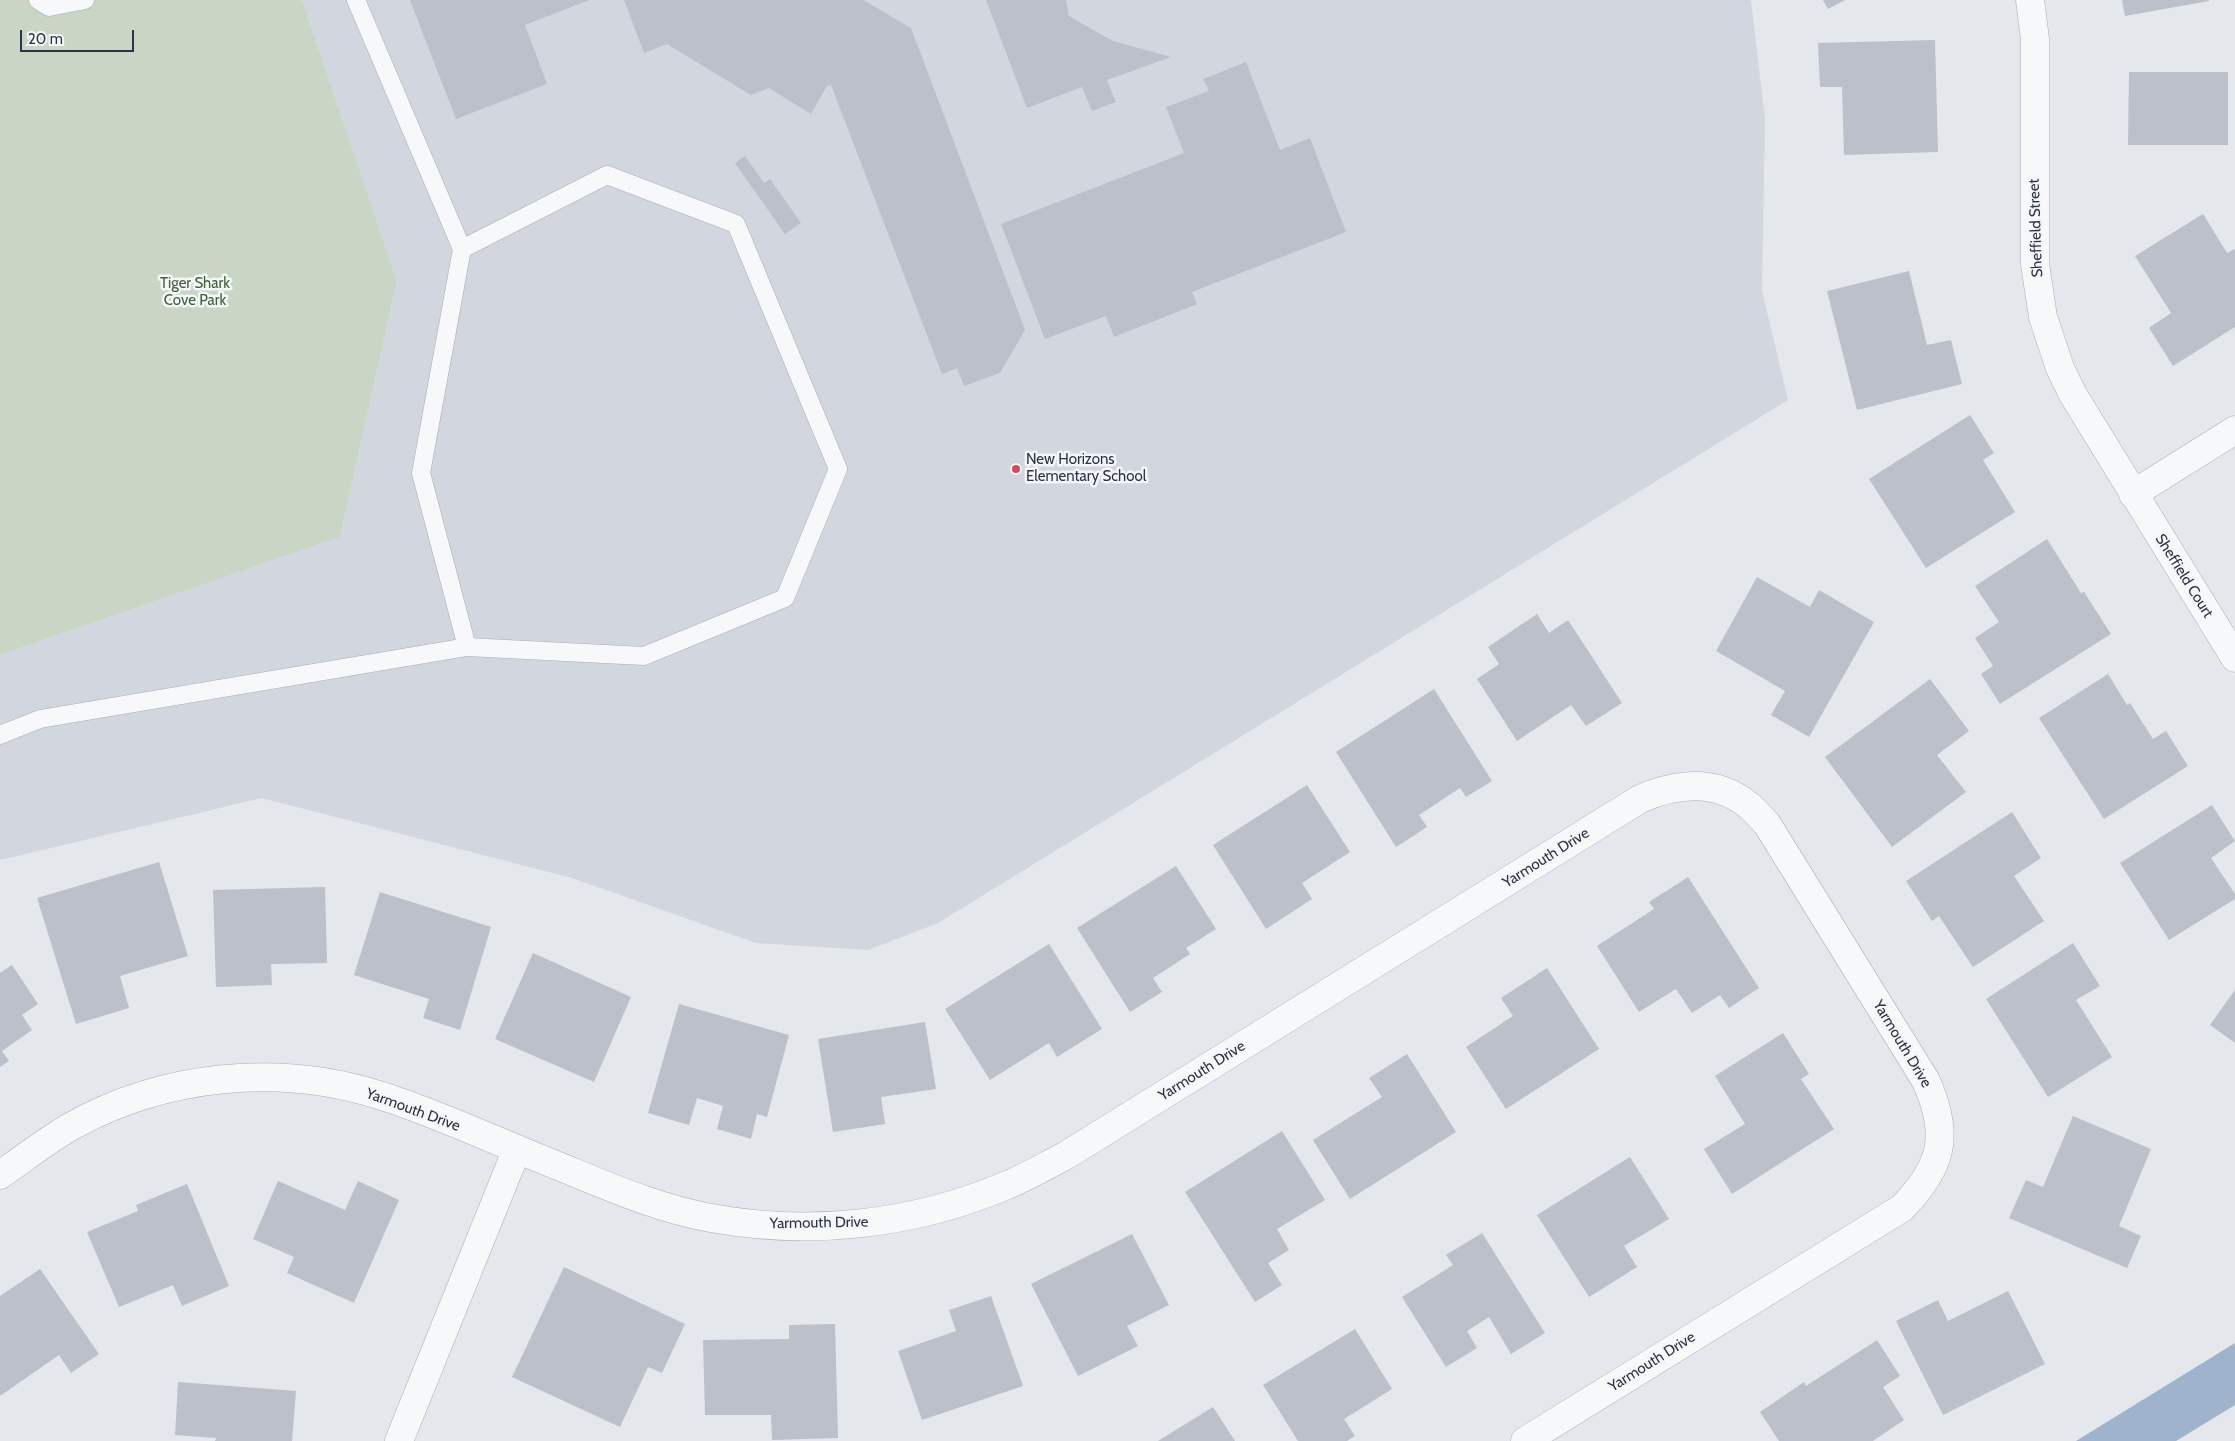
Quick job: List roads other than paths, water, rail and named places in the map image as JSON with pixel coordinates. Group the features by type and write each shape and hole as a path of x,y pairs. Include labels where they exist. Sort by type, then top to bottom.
{"street":[{"name":"Sheffield Street","path":"2030,0 2035,39 2035,264 2043,317 2060,368 2072,392 2133,494"},
{"path":"2133,494 2235,430"},
{"name":"Sheffield Court","path":"2133,494 2235,658"},
{"name":"Yarmouth Drive","path":"0,1175 70,1127 123,1102 151,1093 208,1080 267,1077 325,1082 382,1096 644,1201 710,1218 776,1226 843,1225 876,1222 942,1208 1005,1186 1065,1156 1640,800 1664,789 1693,785 1721,790 1747,804 1767,824 1926,1081 1937,1104 1941,1133 1936,1161 1922,1187 1902,1208 1524,1441"},
{"path":"399,1441 517,1149"}],"lane":[{"path":"38,0 49,7 85,0"},
{"path":"356,0 462,249 421,473 466,647"},
{"path":"0,735 40,719 466,647 644,656 785,598 838,469 736,224 607,175 462,249"}],"water":[{"path":"2235,1343 2235,1405 2176,1441 2076,1441"}],"place":[{"name":"New Horizons Elementary School","path":"1016,469"}],"park label":[{"name":"Tiger Shark Cove Park","path":"195,292"}]}
